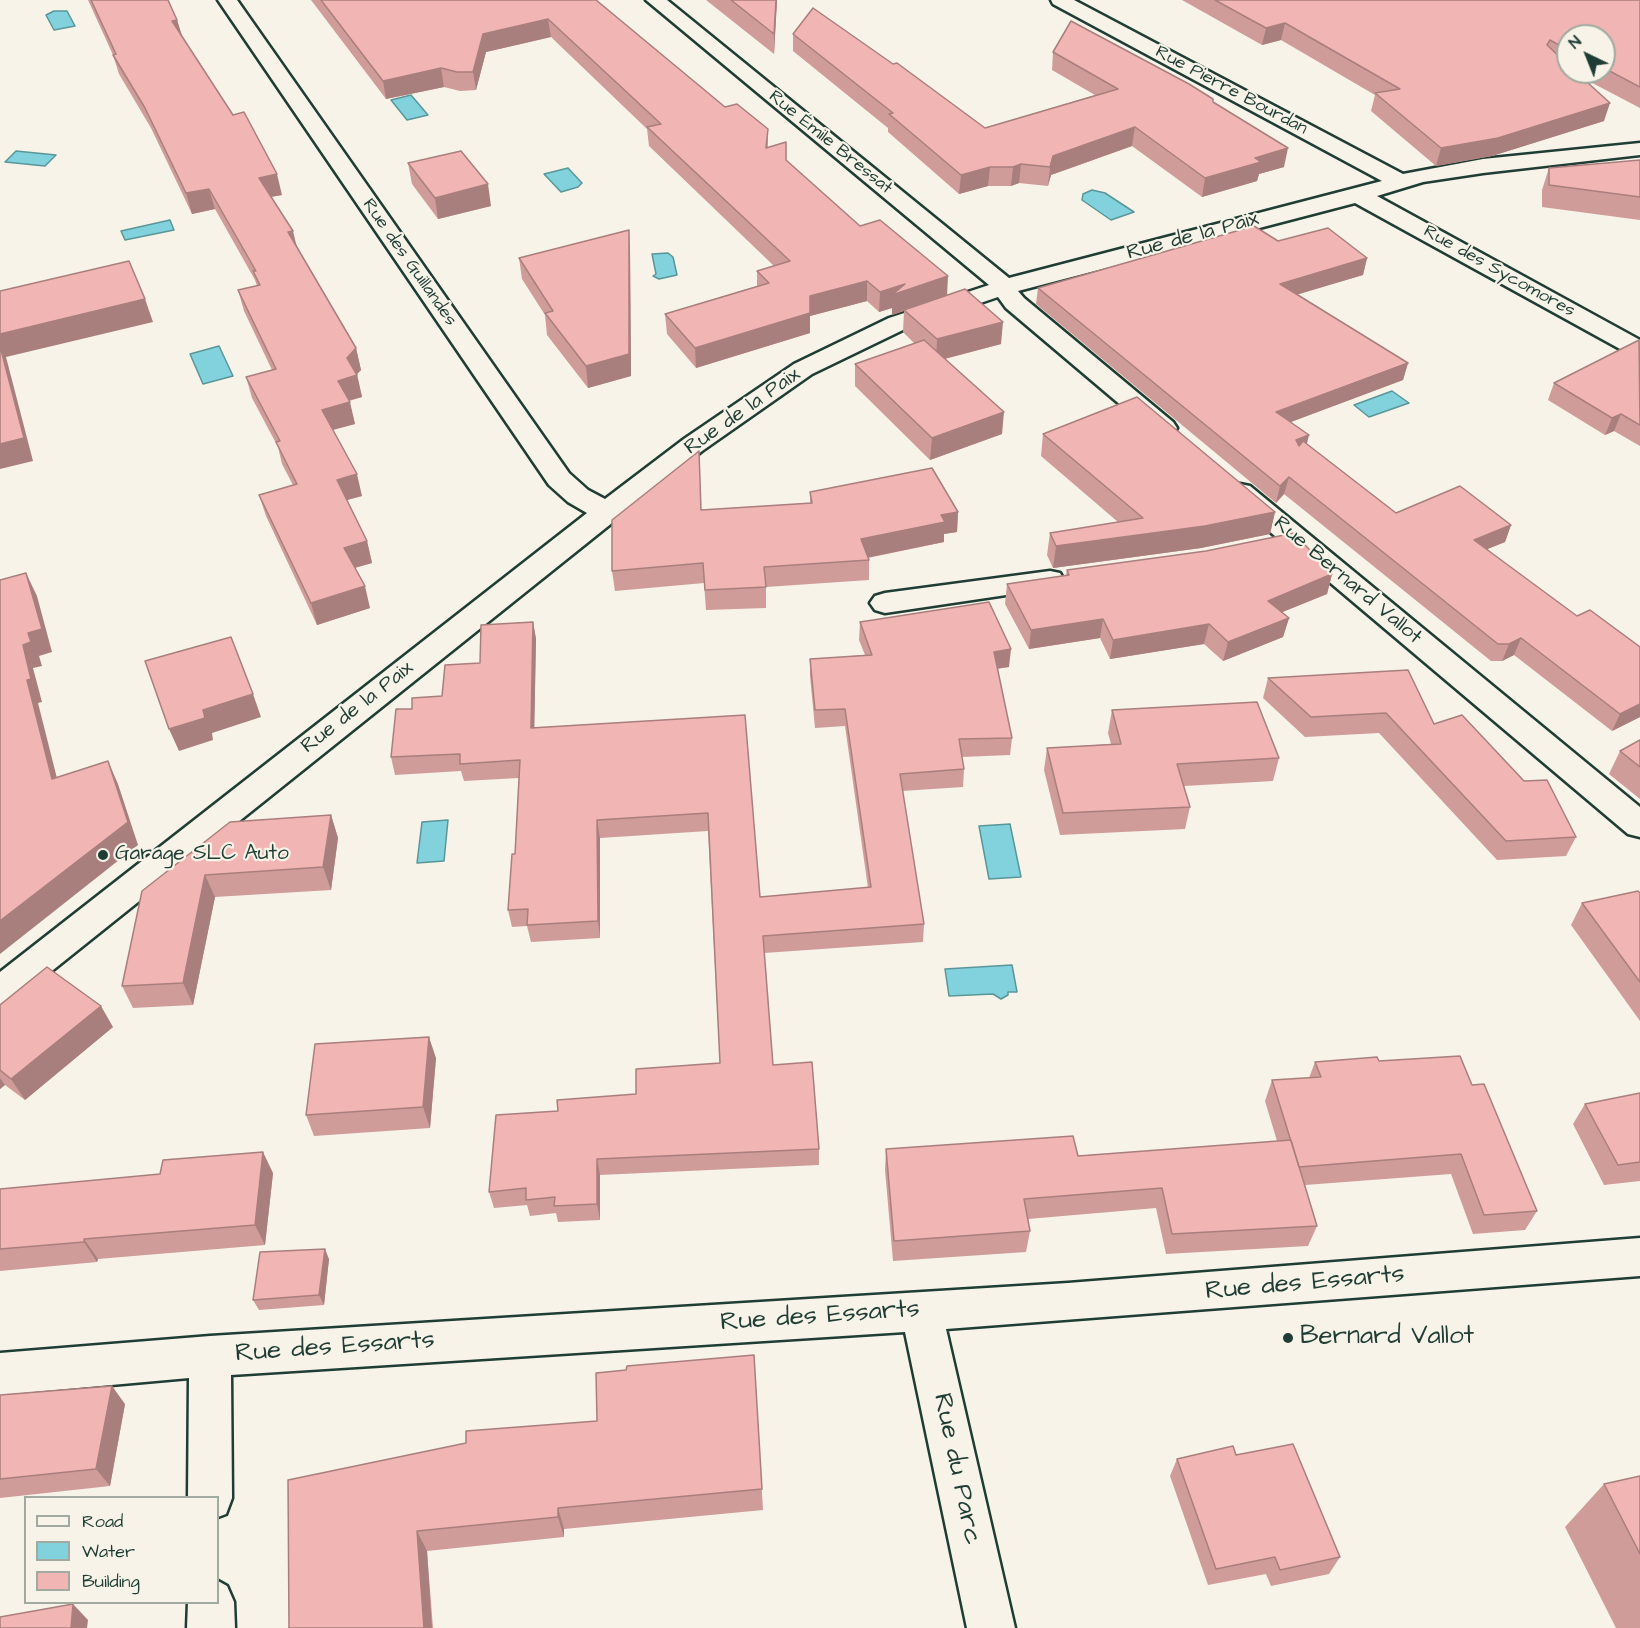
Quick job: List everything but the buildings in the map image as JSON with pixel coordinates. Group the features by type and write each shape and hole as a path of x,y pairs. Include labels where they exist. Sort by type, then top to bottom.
{"street":[{"name":"Rue des Guillandes","path":"227,0 559,479 578,496 606,512"},
{"name":"Rue Émile Bressat","path":"655,0 996,278 1003,288"},
{"name":"Rue Pierre Bourdan","path":"1060,0 1401,182"},
{"name":"Rue de la Paix","path":"0,992 606,512 693,445 803,369 898,323 1003,288 1358,195 1420,176 1474,167 1640,149"},
{"name":"Rue des Sycomores","path":"1358,195 1640,350"},
{"path":"1003,288 1015,303 1187,447"},
{"name":"Rue Bernard Vallot","path":"1224,478 1640,825"},
{"path":"1265,546 1297,540"},
{"path":"885,603 1072,577"},
{"name":"Rue des Essarts","path":"0,1374 210,1356 1227,1291 1640,1257"},
{"name":"Rue du Parc","path":"921,1311 991,1628"},
{"path":"210,1356 210,1496"},
{"path":"210,1604 211,1628"}],"water":[{"path":"54,11 67,11 75,26 54,30 46,15"},
{"path":"411,95 428,115 407,120 391,100"},
{"path":"16,151 56,155 45,166 5,162"},
{"path":"568,168 582,183 578,187 561,192 544,174"},
{"path":"1092,190 1105,193 1134,212 1111,220 1082,200 1083,194"},
{"path":"170,220 174,230 125,240 121,231"},
{"path":"668,253 673,257 677,275 659,279 653,276 656,274 652,254"},
{"path":"219,346 233,376 203,384 190,354"},
{"path":"1392,391 1409,403 1369,417 1354,405"},
{"path":"448,820 444,861 417,863 422,822"},
{"path":"1010,824 1021,877 989,879 979,826"},
{"path":"1012,965 1017,992 1008,992 1008,995 1001,999 993,994 949,996 945,969"}],"place":[{"name":"Garage SLC Auto","path":"103,855"},
{"name":"Bernard Vallot","path":"1288,1338"}]}
